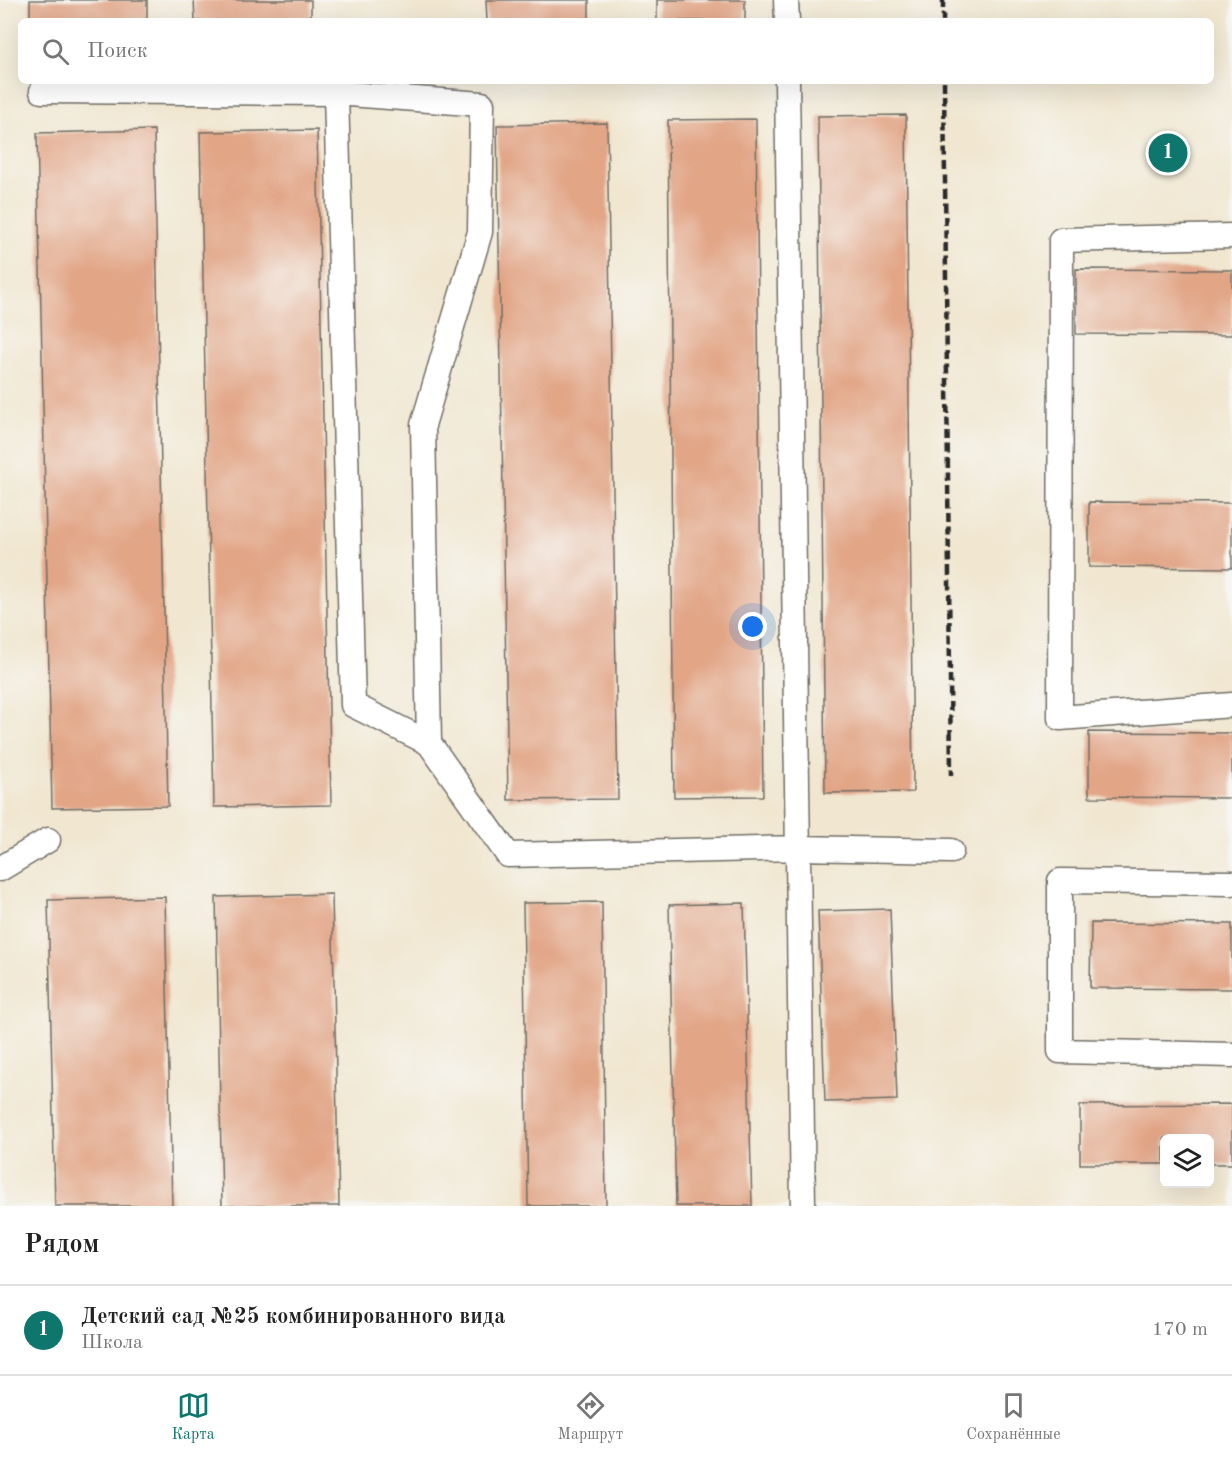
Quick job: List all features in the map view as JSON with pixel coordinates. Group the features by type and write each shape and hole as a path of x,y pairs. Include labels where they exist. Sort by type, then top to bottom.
{"lane":[{"path":"786,0 787,18"},
{"path":"787,84 803,1206"},
{"path":"42,91 336,93 482,104 480,232 423,425 429,743"},
{"path":"336,93 353,705 429,743 508,855 798,848 951,851"},
{"path":"1232,236 1061,240 1060,718 1232,705"},
{"path":"0,869 48,840"},
{"path":"1232,883 1060,881 1060,1051 1232,1055"}],"building":[{"path":"30,0 147,0 147,18 30,18"},
{"path":"194,0 311,0 311,18 195,18"},
{"path":"486,0 589,0 589,18 487,18"},
{"path":"657,0 745,0 745,18 657,18"},
{"path":"906,115 913,792 825,793 818,116"},
{"path":"756,119 763,796 674,797 668,120"},
{"path":"607,123 618,799 508,800 497,125"},
{"path":"154,130 168,806 52,808 37,133"},
{"path":"317,130 331,805 214,807 200,132"},
{"path":"1076,269 1232,270 1232,335 1076,334"},
{"path":"1089,502 1232,503 1232,568 1089,567"},
{"path":"1089,732 1232,733 1232,798 1089,797"},
{"path":"332,894 339,1206 222,1206 216,897"},
{"path":"165,897 172,1206 55,1206 48,900"},
{"path":"602,902 606,1206 528,1206 523,903"},
{"path":"744,903 752,1206 676,1206 669,905"},
{"path":"890,909 897,1100 825,1102 818,911"},
{"path":"1091,923 1232,924 1232,989 1090,988"},
{"path":"1232,1104 1232,1164 1214,1164 1214,1134 1160,1134 1160,1164 1080,1164 1080,1105"}],"railway":[{"path":"943,0 943,18"},
{"path":"944,84 951,776"}],"place":[{"name":"Детский сад №25 комбинированного вида","path":"1168,153"}]}
